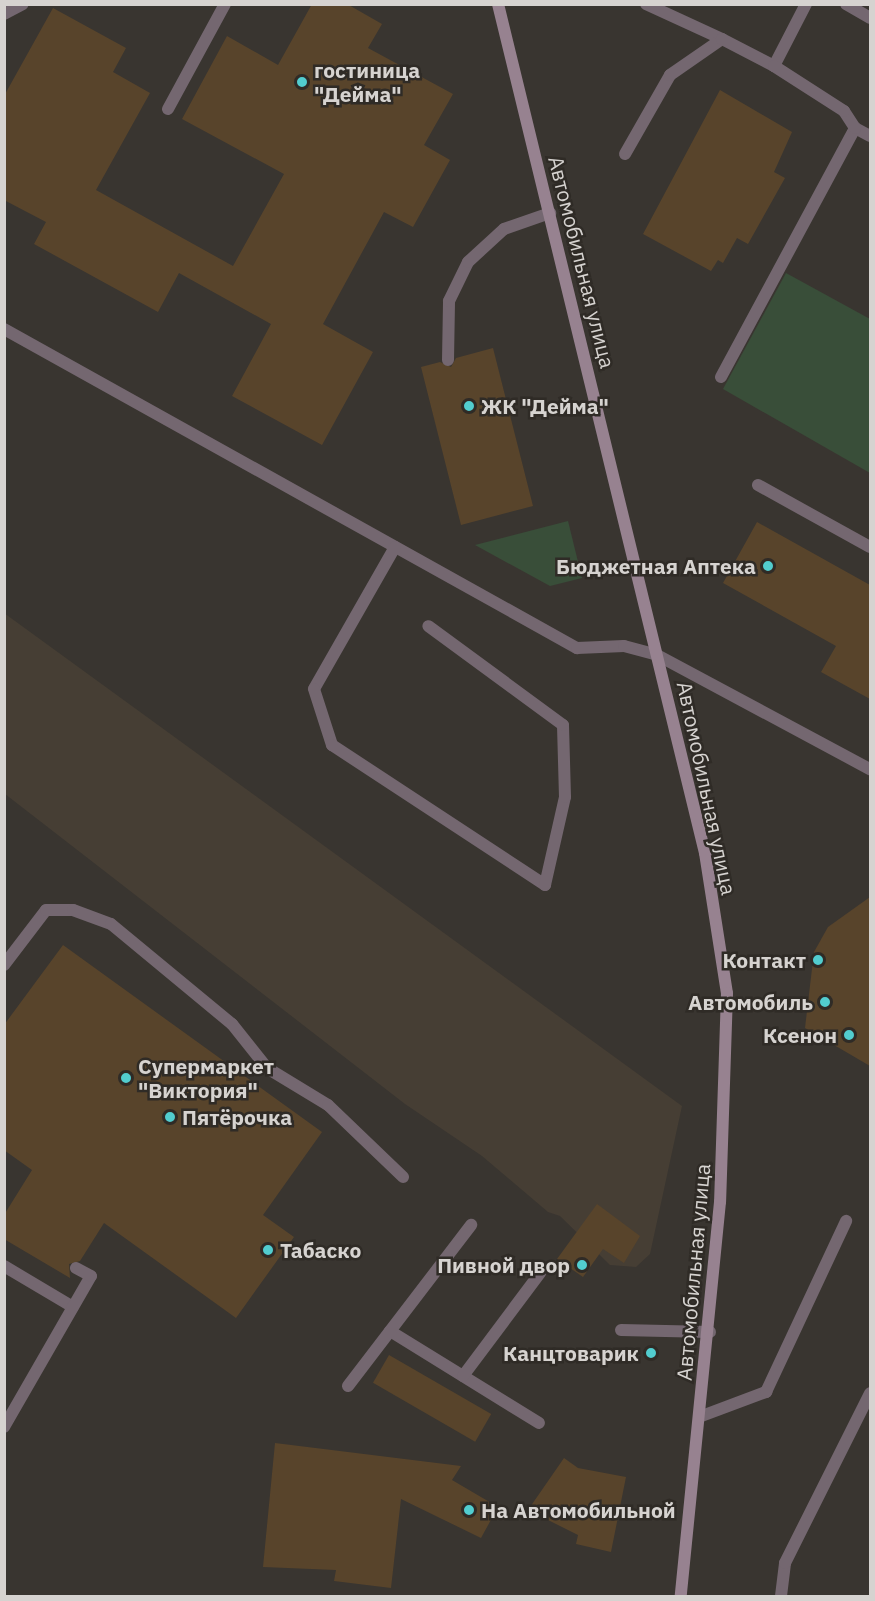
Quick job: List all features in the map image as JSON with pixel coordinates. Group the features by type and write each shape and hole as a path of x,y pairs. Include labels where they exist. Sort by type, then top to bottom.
{"street":[{"path":"4,14 23,4"},
{"path":"168,110 225,4"},
{"name":"Автомобильная улица","path":"498,4 705,854 727,993 722,1182 710,1332 681,1596"},
{"path":"646,4 774,66 844,111 855,128 870,136"},
{"path":"774,66 806,4"},
{"path":"846,4 870,18"},
{"path":"625,154 670,75 722,39"},
{"path":"721,377 855,128"},
{"path":"448,360 449,301 468,262 504,229 550,213"},
{"path":"4,329 577,648 624,646 657,655 870,769"},
{"path":"758,485 870,547"},
{"path":"394,547 314,689 332,745 545,885 565,797 563,725 428,626"},
{"path":"4,966 46,910 73,910 111,924 232,1024 267,1068 328,1105 404,1177"},
{"path":"699,1417 766,1392 846,1221"},
{"path":"348,1386 471,1225"},
{"path":"4,1266 73,1307"},
{"path":"4,1427 91,1276 76,1268"},
{"path":"463,1376 540,1273"},
{"path":"621,1330 710,1332"},
{"path":"390,1331 539,1423"},
{"path":"781,1596 785,1563 870,1393"}],"shaded area":[{"path":"4,613 682,1106 650,1254 636,1267 610,1265 560,1216 548,1212 482,1156 405,1104 5,794"}],"green space":[{"path":"786,273 870,319 870,473 723,389"},
{"path":"568,521 582,578 550,586 475,545"}],"building":[{"path":"312,4 347,4 382,24 368,48 453,94 424,145 450,160 413,227 384,212 323,324 373,352 322,445 232,396 271,324 179,273 158,312 34,244 46,222 4,200 4,96 53,8 126,48 113,72 150,93 96,190 233,266 284,174 182,119 227,36 278,65"},
{"path":"720,90 792,132 774,172 785,178 748,244 737,238 723,263 718,260 711,271 643,234"},
{"name":"ЖК \"Дейма\"","path":"493,348 533,506 461,525 421,367 440,362 451,367 456,358"},
{"path":"757,522 870,585 870,699 821,672 836,646 723,583"},
{"path":"870,897 870,1066 805,1028 814,952 828,927"},
{"name":"Супермаркет \"Виктория\"","path":"63,945 322,1132 263,1215 294,1237 236,1318 104,1223 80,1261 69,1264 70,1278 4,1239 4,1215 32,1170 4,1150 4,1025"},
{"path":"597,1204 640,1236 624,1263 603,1249 583,1277 557,1259"},
{"path":"389,1355 491,1414 475,1442 373,1383"},
{"path":"275,1443 461,1466 452,1480 498,1507 481,1538 401,1499 391,1588 334,1581 336,1570 263,1567"},
{"path":"564,1458 578,1468 626,1477 611,1552 576,1544 578,1535 528,1510"}],"place":[{"name":"гостиница \"Дейма\"","path":"302,82"},
{"name":"ЖК \"Дейма\"","path":"469,406"},
{"name":"Бюджетная Аптека","path":"768,566"},
{"name":"Контакт","path":"818,960"},
{"name":"Автомобиль","path":"825,1002"},
{"name":"Ксенон","path":"849,1035"},
{"name":"Супермаркет \"Виктория\"","path":"126,1078"},
{"name":"Пятёрочка","path":"170,1117"},
{"name":"Табаско","path":"268,1250"},
{"name":"Пивной двор","path":"582,1265"},
{"name":"Канцтоварик","path":"651,1353"},
{"name":"На Автомобильной","path":"469,1510"}]}
